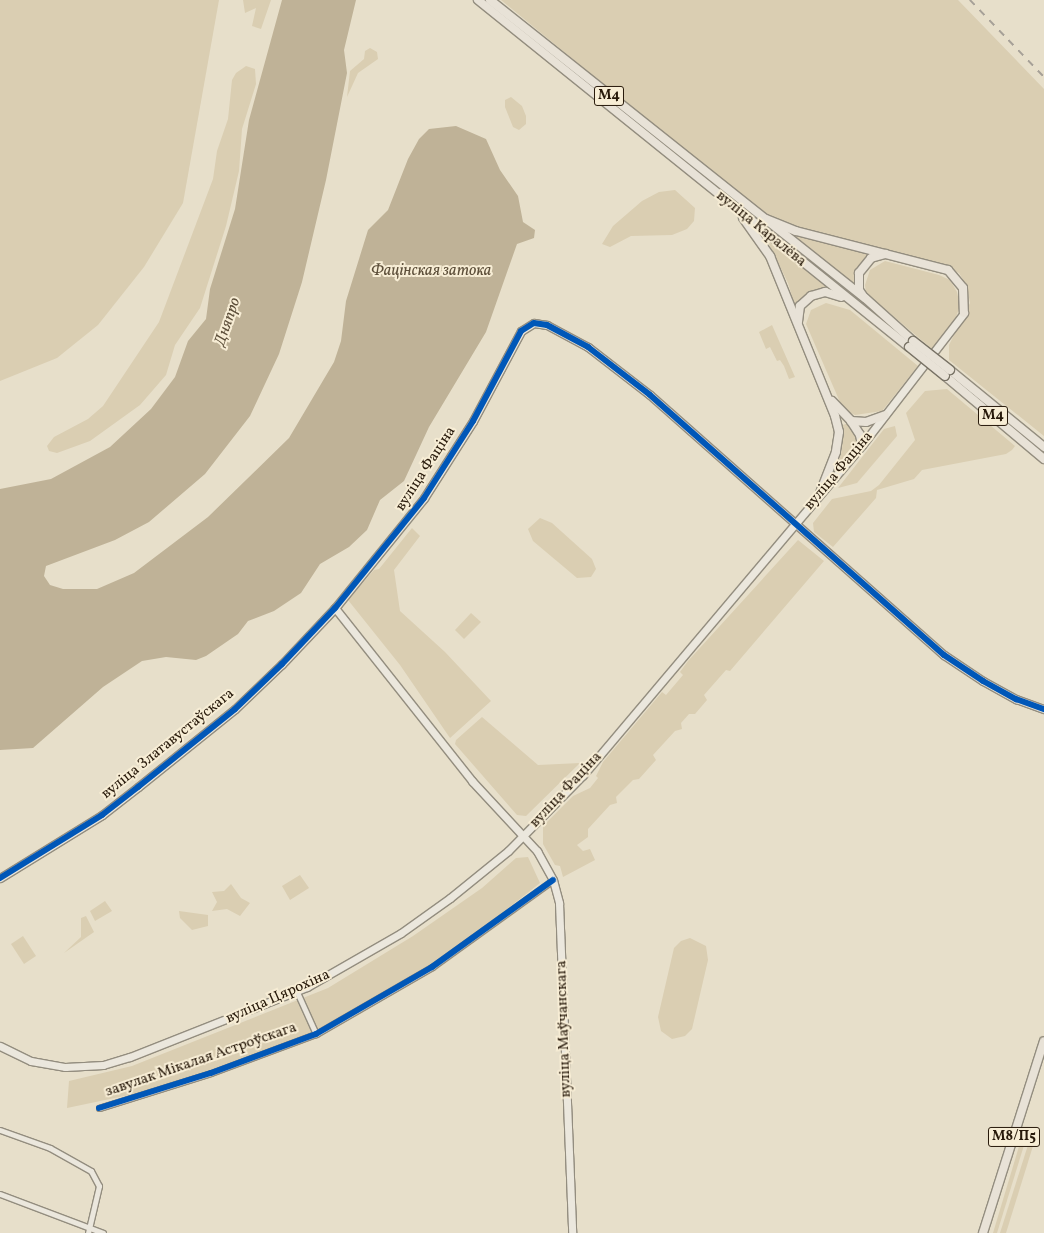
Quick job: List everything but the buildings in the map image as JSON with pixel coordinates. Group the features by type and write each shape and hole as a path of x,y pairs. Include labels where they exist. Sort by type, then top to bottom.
{"main road":[{"name":"вуліца Каралёва","path":"478,0 859,307 911,344 1044,447"},
{"name":"вуліца Каралёва","path":"490,0 758,216 864,298 911,344"},
{"path":"736,209 770,256 799,329 829,398 838,432 836,452 820,493"},
{"path":"758,216 796,230 935,265 955,275 965,293 964,313"},
{"path":"864,298 859,290 859,273 871,258 890,254"},
{"path":"799,329 800,306 811,296 834,293 859,307"},
{"name":"вуліца Каралёва","path":"947,373 1044,459"},
{"path":"829,398 851,421 860,434 862,445"},
{"path":"851,421 866,422 885,415"},
{"name":"М8/П5","path":"983,1233 1044,1040"}],"street":[{"name":"вуліца Фаціна","path":"795,523 650,395 588,347 547,325 534,323 521,331 473,421 424,498 335,608 472,781 522,837 583,775 862,445 964,313"},
{"path":"795,523 944,655 983,682 1016,699 1044,709"},
{"name":"вуліца Златавустаўскага","path":"0,878 102,815 166,765 240,704 335,608"},
{"name":"вуліца Маўчанскага","path":"522,837 537,851 553,880 559,903 572,1233"},
{"name":"вуліца Цярохіна","path":"0,1046 31,1061 50,1066 103,1065 143,1053 297,992 343,968 431,913 522,837"},
{"name":"завулак Мікалая Астроўскага","path":"98,1108 211,1073 316,1034 432,967 553,880"},
{"path":"297,992 316,1034"},
{"path":"0,1130 50,1148 91,1171 99,1186 89,1230"},
{"path":"0,1194 89,1230 103,1233"}],"shaded area":[{"path":"0,0 219,0 183,203 144,267 98,325 57,358 0,381"},
{"path":"243,0 271,0 261,29 252,26 256,8 245,13"},
{"path":"501,0 958,0 1044,89 1044,436 949,360 949,345 970,303 967,286 959,273 936,263 795,226 765,213 722,182"},
{"path":"370,48 377,52 378,59 358,73 347,97 350,71 364,59 365,51"},
{"path":"246,66 255,69 256,84 242,129 239,171 226,226 200,308 175,345 166,375 140,405 90,441 57,453 49,451 47,446 54,437 88,419 103,406 159,322 213,179 217,151 228,119 232,80 236,73"},
{"path":"511,97 522,106 526,116 526,124 519,130 513,127 505,107 505,100"},
{"path":"675,190 695,208 694,221 687,229 672,235 631,236 610,247 602,244 613,226 642,201 659,192"},
{"path":"779,229 874,254 857,272 855,283 849,283"},
{"path":"766,238 830,288 816,290 796,310 788,283"},
{"path":"885,261 939,275 950,280 957,292 960,306 956,317 932,349 866,293 865,285 870,270"},
{"path":"826,303 850,310 918,366 882,411 855,415 843,409 806,324 811,310"},
{"path":"772,325 795,377 789,379 780,360 777,361 770,347 766,349 759,332"},
{"path":"947,389 1015,446 1012,450 1006,454 922,470 914,479 877,490 876,498 833,547 814,532 813,523 832,499 871,491 879,485 915,440 906,413 925,391"},
{"path":"848,423 857,436 857,442 837,466 842,451 843,425"},
{"path":"895,426 897,436 857,483 838,488 884,429"},
{"path":"540,518 552,523 592,559 596,569 591,577 577,578 533,541 528,529"},
{"path":"412,528 420,536 394,570 400,611 445,652 491,701 450,738 400,665 348,600 374,570 379,569"},
{"path":"798,540 824,561 730,671 726,670 704,695 707,700 695,714 689,714 681,723 682,729 675,731 653,755 656,760 639,779 633,780 616,797 617,803 610,805 588,829 588,837 577,845 583,851 590,849 595,860 563,877 560,866 555,865 543,844 543,826 573,796 590,788 598,778 596,776 603,762 662,692 666,695 683,675 680,672 688,661"},
{"path":"471,613 481,622 464,639 455,630"},
{"path":"482,717 538,765 580,763 526,816 517,815 455,744 456,740"},
{"path":"528,857 540,883 454,951 364,1006 304,1037 193,1076 129,1095 67,1108 69,1081 132,1066 328,988 413,936 482,888 516,858"},
{"path":"300,875 309,888 290,900 282,886"},
{"path":"231,884 241,898 250,903 240,916 227,909 212,911 217,902 212,892 224,891"},
{"path":"105,901 112,911 95,921 90,911"},
{"path":"179,911 208,915 208,926 192,930 180,918"},
{"path":"86,916 94,932 64,953 81,937 81,918"},
{"path":"23,936 36,956 24,964 11,944"},
{"path":"690,938 706,946 708,960 692,1029 685,1036 672,1039 661,1031 658,1017 674,948 681,941"},
{"path":"1025,1142 997,1233 993,1233 1020,1143"},
{"path":"1028,1145 1033,1146 1006,1233 1000,1233"}],"water":[{"name":"Фацінская затока","path":"282,0 356,0 344,50 347,73 326,180 302,282 279,354 250,416 205,474 149,522 115,540 46,566 44,576 50,585 63,589 97,589 134,573 208,517 289,438 334,362 341,341 346,301 368,230 388,210 408,159 419,139 429,129 456,126 486,139 500,170 518,196 523,222 535,230 534,238 517,244 486,332 429,427 404,481 380,500 367,530 349,547 320,564 301,593 274,611 248,621 238,634 206,656 196,660 166,657 142,661 103,687 33,748 0,750 0,489 51,479 110,447 151,409 175,377 188,341 206,319 210,289 235,209 249,120"}],"railway":[{"path":"970,0 1044,77"}],"cycle path":[{"path":"0,878 102,815 235,709 282,664 335,608 424,498 473,421 521,331 534,323 547,325 588,347 650,395 944,655 983,681 1016,699 1044,709"},
{"path":"99,1108 211,1073 316,1034 432,967 553,880"}],"water label":[{"name":"Дняпро","path":"228,322"}]}
